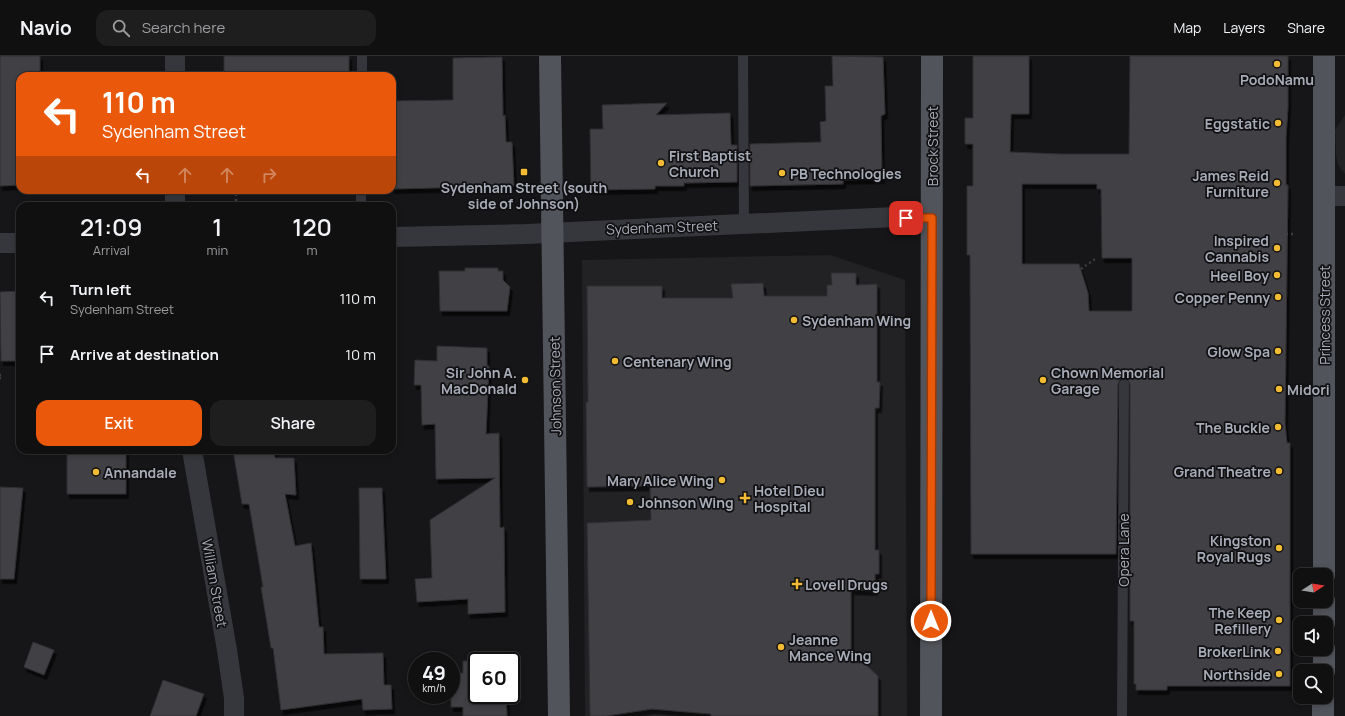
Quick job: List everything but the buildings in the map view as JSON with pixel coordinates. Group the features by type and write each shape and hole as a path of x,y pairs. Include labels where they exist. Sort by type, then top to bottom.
{"main road":[{"name":"Johnson Street","path":"550,56 559,716"},
{"name":"Brock Street","path":"931,716 932,56"},
{"name":"Princess Street","path":"1324,56 1335,196 1324,568"},
{"path":"1323,716 1324,704"}],"street":[{"path":"175,56 175,72"},
{"name":"Sydenham Street","path":"396,237 552,232 895,217 932,218"},
{"path":"0,243 16,242"},
{"name":"William Street","path":"193,454 227,650 234,698 234,716"}],"lane":[{"path":"362,56 362,72"},
{"path":"743,56 744,224"},
{"name":"Opera Lane","path":"1122,716 1124,384"}],"path":[{"path":"1286,234 1296,234"},
{"path":"1081,269 1095,258"}],"shaded area":[{"path":"1345,115 1345,174 1338,165 1335,130"},
{"name":"Hotel Dieu Hospital","path":"830,255 905,280 907,716 585,716 582,260"}],"place":[{"name":"PodoNamu","path":"1277,64"},
{"name":"Eggstatic","path":"1278,123"},
{"name":"First Baptist Church","path":"661,163"},
{"name":"Sydenham Street (south side of Johnson)","path":"524,172"},
{"name":"PB Technologies","path":"782,173"},
{"name":"James Reid Furniture","path":"1277,183"},
{"name":"Inspired Cannabis","path":"1277,248"},
{"name":"Heel Boy","path":"1277,275"},
{"name":"Copper Penny","path":"1278,297"},
{"name":"Sydenham Wing","path":"794,320"},
{"name":"Glow Spa","path":"1278,351"},
{"name":"Centenary Wing","path":"615,361"},
{"name":"Sir John A. MacDonald","path":"525,380"},
{"name":"Chown Memorial Garage","path":"1043,380"},
{"name":"Midori","path":"1279,389"},
{"name":"The Buckle","path":"1278,427"},
{"name":"Grand Theatre","path":"1279,471"},
{"name":"Annandale","path":"96,472"},
{"name":"Mary Alice Wing","path":"722,480"},
{"name":"Hotel Dieu Hospital","path":"745,498"},
{"name":"Johnson Wing","path":"630,502"},
{"name":"Kingston Royal Rugs","path":"1279,548"},
{"name":"Lovell Drugs","path":"797,584"},
{"name":"The Keep Refillery","path":"1279,620"},
{"name":"Jeanne Mance Wing","path":"781,647"},
{"name":"BrokerLink","path":"1278,651"},
{"name":"Northside","path":"1279,674"}],"route":[{"path":"906,218 932,218 931,621"}]}
